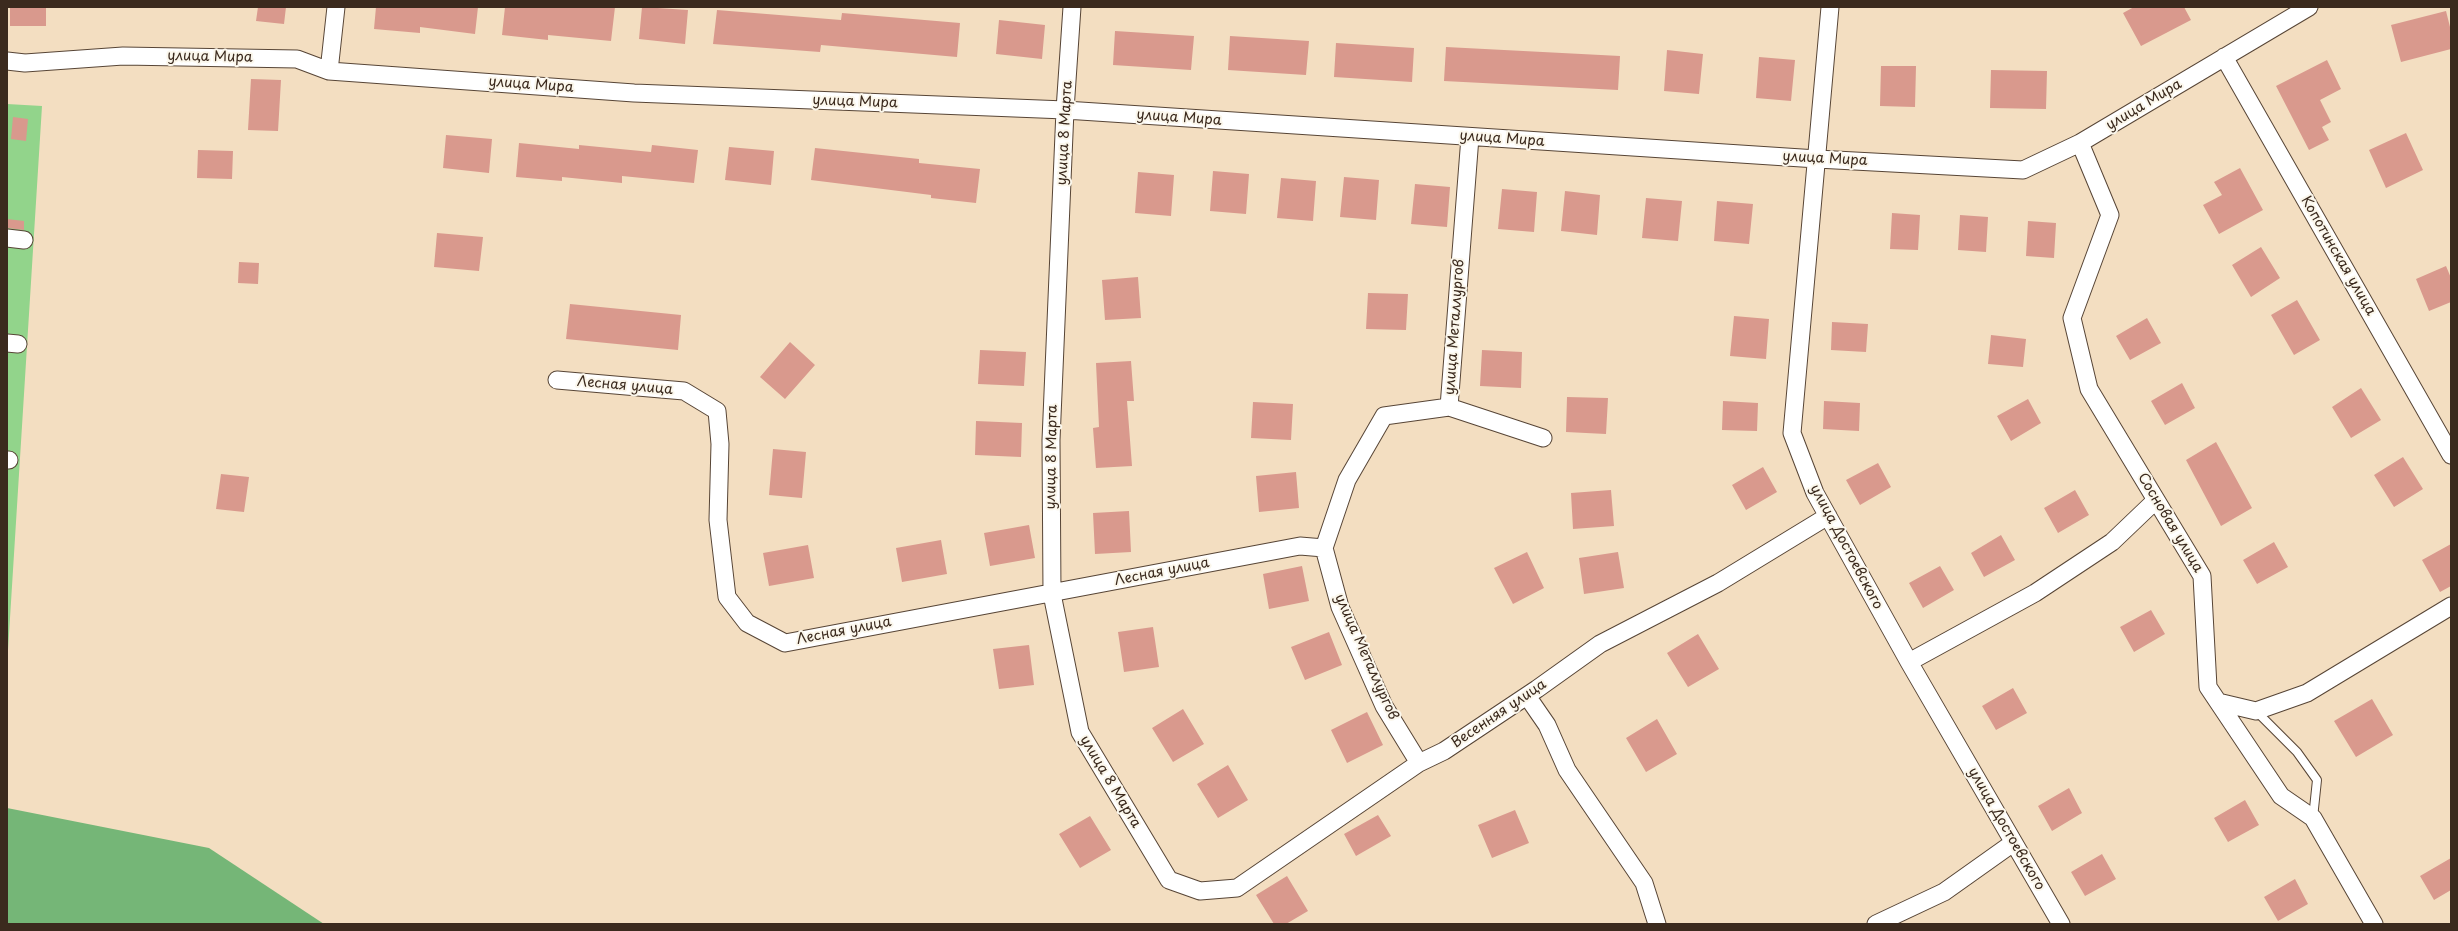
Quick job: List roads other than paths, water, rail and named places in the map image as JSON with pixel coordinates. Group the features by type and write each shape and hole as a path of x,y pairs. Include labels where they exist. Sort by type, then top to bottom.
{"street":[{"path":"329,71 336,7"},
{"name":"улица 8 Марта","path":"1072,7 1065,110 1051,440 1052,594 1080,732 1169,880"},
{"name":"улица Достоевского","path":"1830,7 1818,159 1792,433 1815,493 1909,662 2061,924"},
{"name":"улица Мира","path":"7,60 25,63 123,56 297,59 329,71 634,92 1065,110 1818,159 2023,170 2080,143 2309,7"},
{"name":"Копотинская улица","path":"2224,57 2451,455"},
{"name":"улица Металлургов","path":"1419,763 1384,706 1344,614 1324,548 1347,480 1384,416 1449,407 1470,137"},
{"name":"Сосновая улица","path":"2080,143 2110,215 2072,318 2089,389 2202,576 2208,687 2281,796 2313,818 2374,924"},
{"path":"7,238 24,240"},
{"name":"Лесная улица","path":"557,380 684,391 717,411 720,444 718,520 727,597 747,624 785,643 934,613 1052,594 1300,546 1324,548"},
{"path":"1449,407 1543,438"},
{"path":"1909,662 2035,593 2112,542 2156,500"},
{"name":"Весенняя улица","path":"1169,880 1200,891 1237,888 1419,763 1444,751 1527,696 1600,644 1718,583 1828,516"},
{"path":"2218,702 2256,711 2307,693 2451,606"},
{"path":"1527,696 1547,725 1567,770 1644,883 1657,924"},
{"path":"1876,924 1944,892 2014,843"}],"lane":[{"path":"2256,711 2298,752 2317,780 2313,818"}]}
